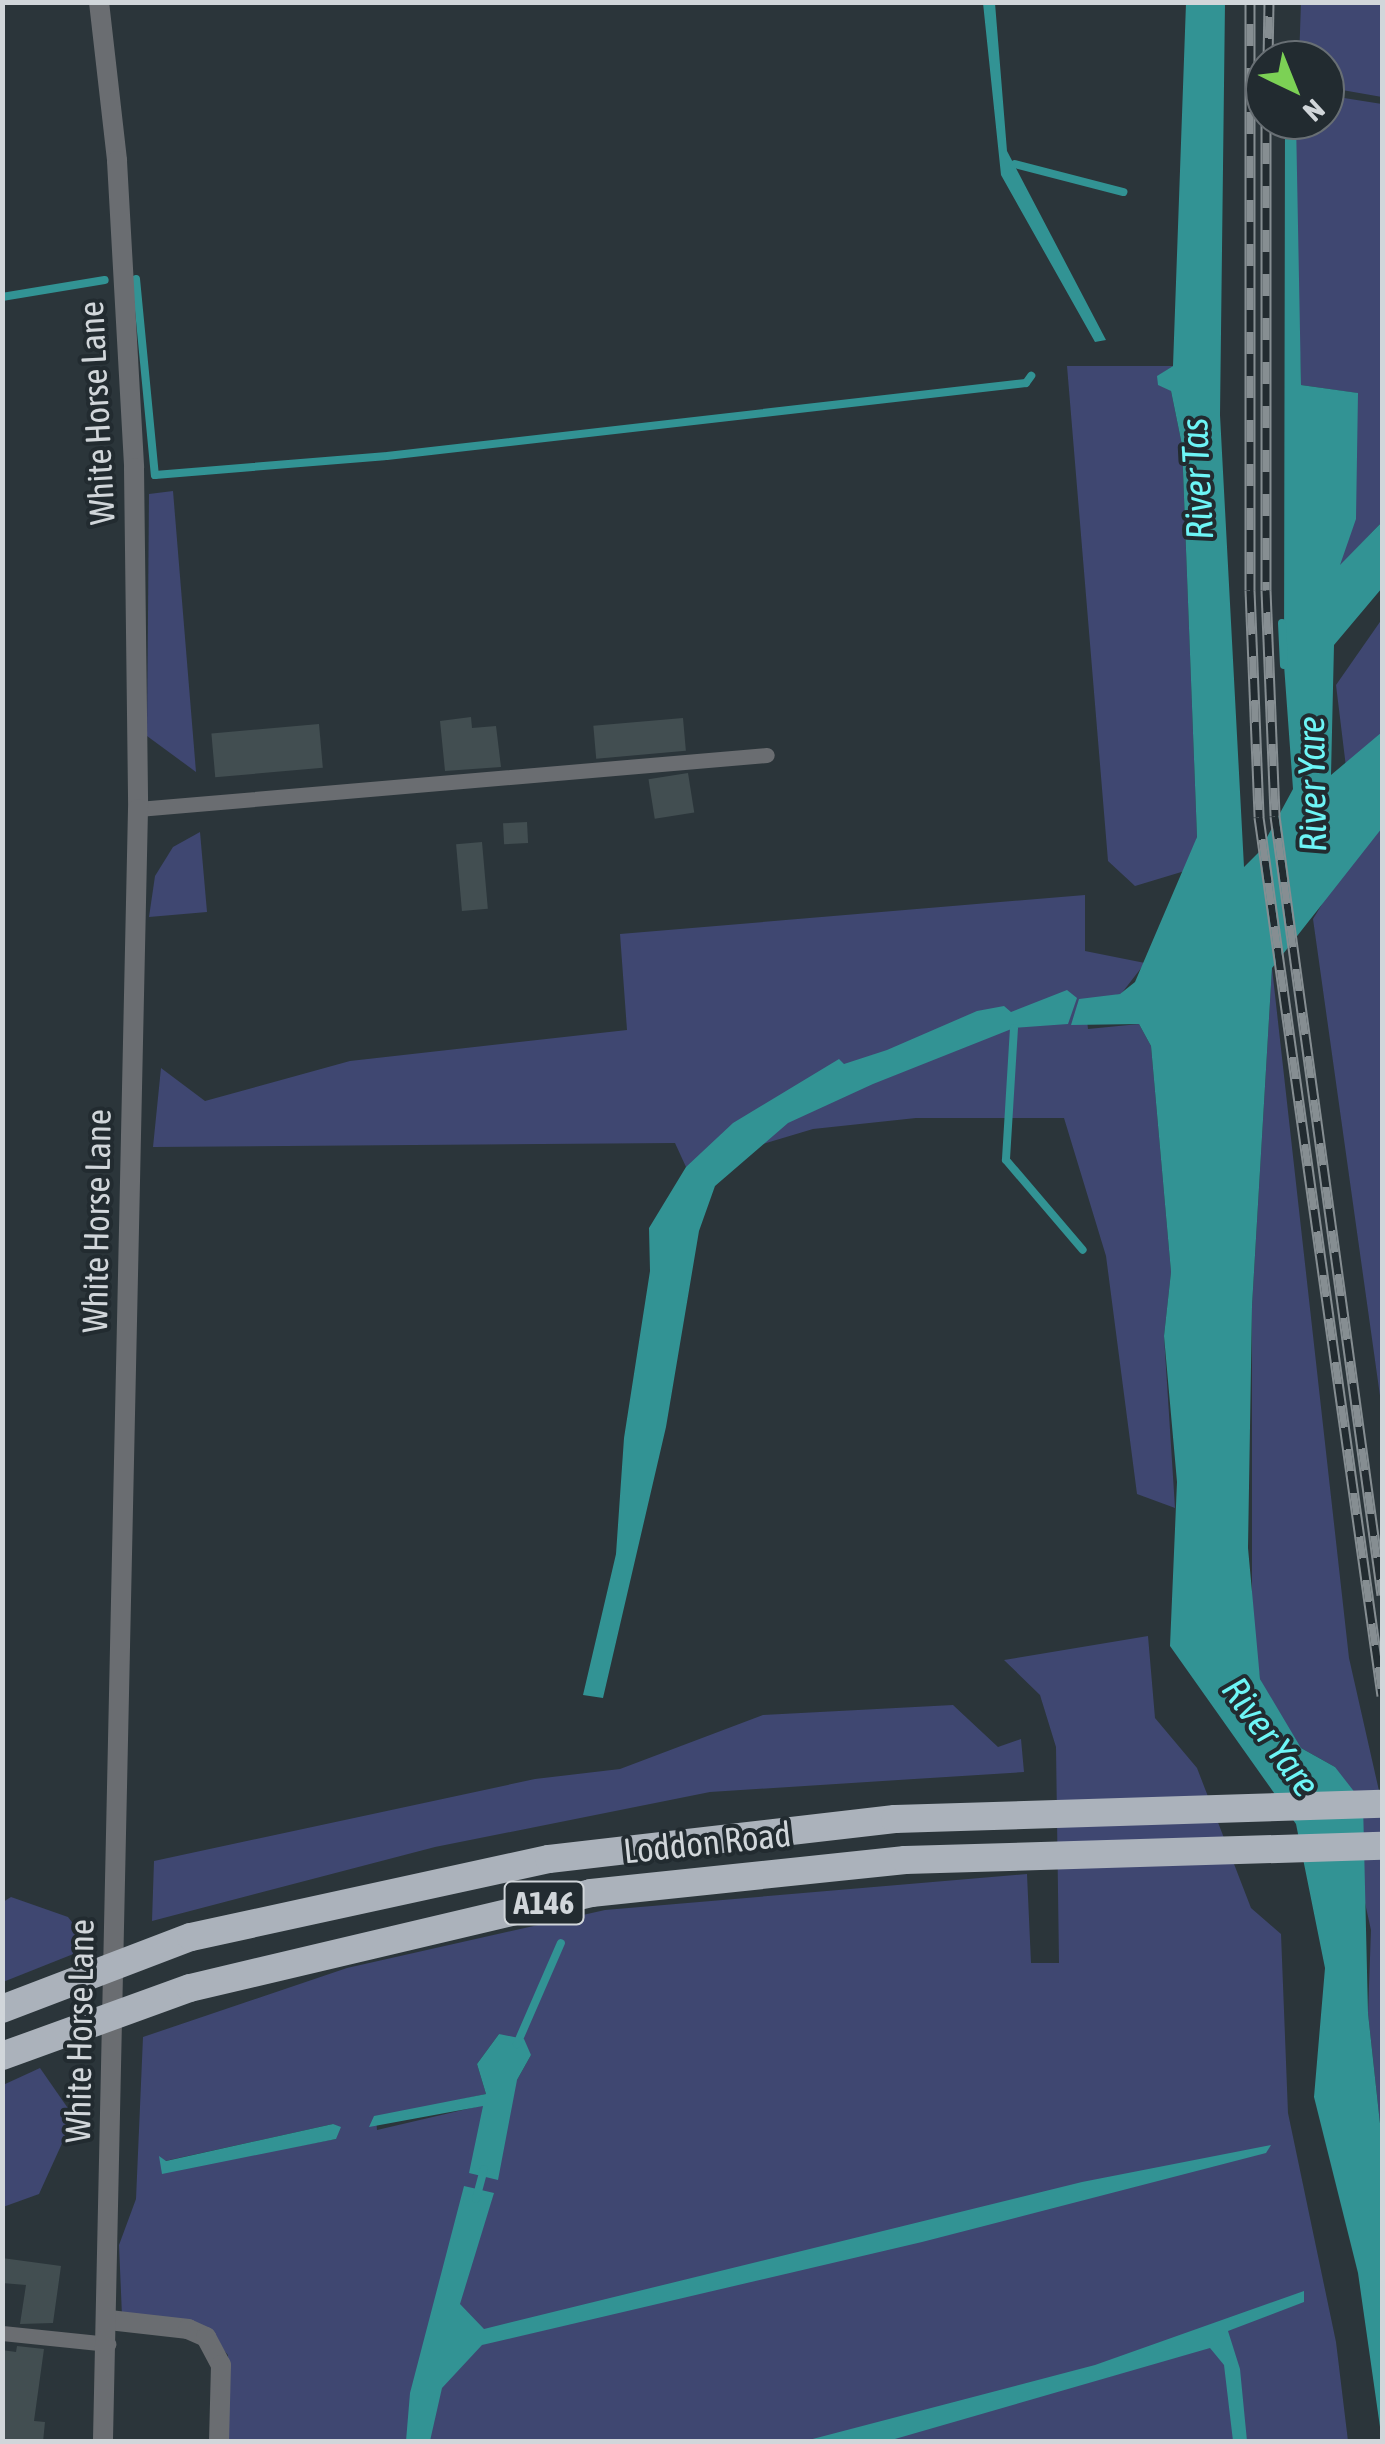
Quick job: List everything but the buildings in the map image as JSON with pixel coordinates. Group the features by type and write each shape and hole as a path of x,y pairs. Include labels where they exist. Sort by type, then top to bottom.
{"highway":[{"name":"Loddon Road","path":"2,2010 191,1937 549,1859 741,1832 940,1816 1382,1804"},
{"name":"Loddon Road","path":"2,2056 190,1988 591,1893 746,1873 946,1860 1382,1846"}],"street":[{"name":"White Horse Lane","path":"98,2 117,160 134,468 138,809 108,2344 102,2442"},
{"path":"108,2320 206,2337 221,2366 218,2442"}],"lane":[{"path":"138,809 767,755"},
{"path":"2,2333 108,2344"}],"shaded area":[{"path":"1301,3 1382,3 1382,97 1345,91 1345,40 1300,40"},
{"path":"1345,98 1382,104 1382,522 1339,567 1357,393 1301,385 1296,140 1345,140"},
{"path":"1067,366 1173,366 1158,376 1171,391 1182,445 1197,837 1188,870 1135,886 1108,861"},
{"path":"173,491 196,772 147,736 149,494"},
{"path":"1382,619 1382,1410 1313,919 1347,863 1350,800 1336,685"},
{"path":"200,832 207,912 149,917 155,876 173,847"},
{"path":"1085,895 1085,951 1145,963 1121,994 1085,1001 1088,1029 1139,1024 1151,1046 1171,1272 1164,1336 1175,1508 1137,1494 1106,1256 1064,1118 916,1118 813,1129 686,1167 675,1143 153,1147 161,1068 205,1101 350,1061 627,1030 620,934"},
{"path":"1272,968 1349,1658 1382,1804 1382,2142 1368,2013 1371,1930 1335,1767 1301,1748 1280,1722 1260,1679 1252,1623 1252,1306"},
{"path":"1148,1636 1155,1718 1197,1768 1251,1908 1281,1934 1288,2113 1336,2342 1348,2441 226,2441 228,2355 212,2337 122,2316 119,2245 136,2199 143,2037 347,1968 605,1910 1027,1874 1031,1963 1059,1963 1056,1747 1040,1695 1004,1660","holes":["499,2034 531,2055 517,2080 484,2105 377,2130 376,2118 486,2094 477,2064","333,2124 336,2139 166,2170 165,2161"]},
{"path":"953,1705 998,1747 1021,1739 1024,1772 710,1792 435,1847 152,1921 154,1861 535,1779 620,1769 763,1715"},
{"path":"11,1897 68,1917 91,1947 3,1982 3,1902"},
{"path":"40,2068 74,2117 39,2194 3,2207 3,2085"}],"water":[{"path":"983,3 995,3 1007,151 1106,340 1095,342 1001,175"},
{"path":"1186,3 1225,3 1220,415 1244,867 1259,852 1293,789 1284,665 1285,140 1296,140 1301,385 1358,393 1356,519 1340,565 1382,522 1382,588 1334,645 1331,775 1382,732 1382,828 1272,968 1252,1306 1248,1548 1260,1679 1301,1748 1335,1767 1363,1803 1368,2013 1382,2142 1382,2441 1358,2273 1314,2097 1325,1968 1296,1824 1170,1646 1177,1482 1164,1336 1171,1272 1151,1046 1139,1024 1071,1025 1079,999 1120,994 1135,982 1197,837 1182,445 1171,391 1158,385 1157,376 1173,366"},
{"path":"1067,990 1077,998 1068,1024 1014,1028 873,1084 788,1123 715,1186 699,1231 666,1427 603,1698 583,1695 616,1554 624,1438 650,1271 649,1228 686,1167 733,1123 839,1059 844,1064 977,1011 1004,1006 1011,1012"},
{"path":"499,2034 524,2039 531,2055 517,2080 498,2180 469,2173 483,2106 369,2127 374,2116 486,2094 477,2064"},
{"path":"333,2124 341,2127 336,2139 162,2174 159,2156 166,2161"},
{"path":"1271,2145 1266,2153 922,2242 482,2345 442,2388 430,2441 406,2441 410,2393 464,2186 494,2193 460,2304 484,2329 1082,2182"},
{"path":"1304,2291 1304,2302 1228,2331 1240,2369 1247,2441 1233,2441 1224,2365 1210,2348 888,2441 805,2441 1095,2365"}],"waterway":[{"path":"1015,164 1123,192"},
{"path":"136,279 155,475 384,456"},
{"path":"2,297 105,280"},
{"path":"387,456 1026,383 1031,376"},
{"path":"1282,623 1284,665"},
{"path":"1014,1028 1006,1160 1083,1250"},
{"path":"517,2044 561,1943"},
{"path":"476,2199 484,2169"}],"railway":[{"path":"1250,2 1250,590 1259,817 1382,1695"},
{"path":"1268,40 1269,2"},
{"path":"1266,140 1266,590 1275,816 1382,1595"}],"water label":[{"name":"River Tas","path":"1197,479"},
{"name":"River Yare","path":"1312,784"},
{"name":"River Yare","path":"1271,1737"}]}
